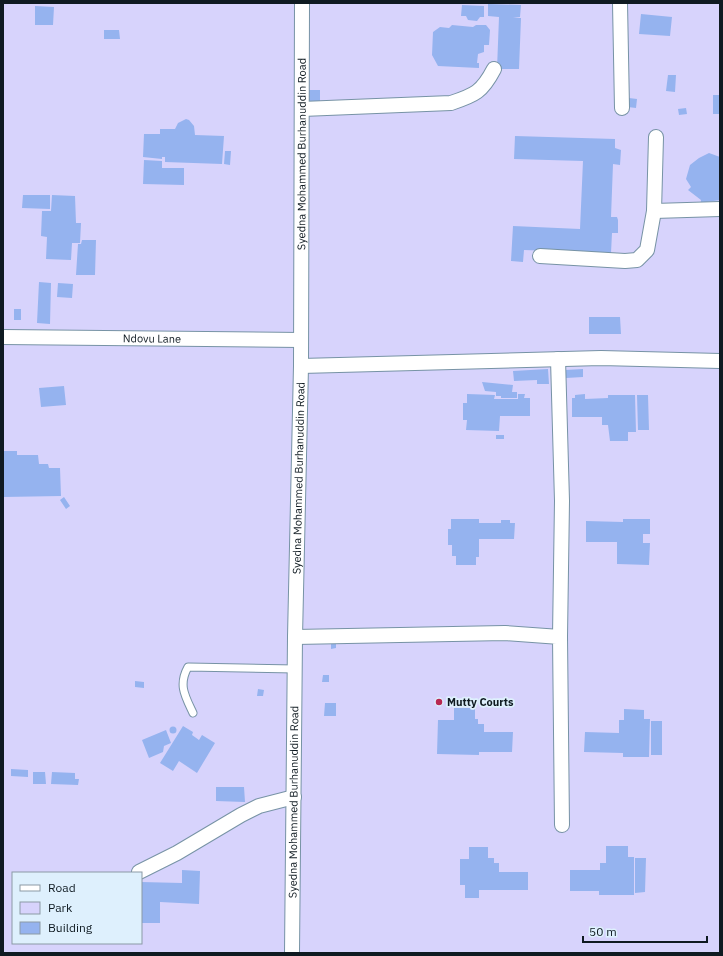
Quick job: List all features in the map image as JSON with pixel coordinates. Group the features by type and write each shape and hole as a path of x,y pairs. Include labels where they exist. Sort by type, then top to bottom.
{"street":[{"name":"Syedna Mohammed Burhanuddin Road","path":"292,953 295,637 302,340 302,3"},
{"path":"620,3 622,108"},
{"path":"302,109 451,104 474,95 485,85 494,69"},
{"path":"540,256 625,261 637,260 647,250 654,211 656,137"},
{"path":"654,211 720,209"},
{"name":"Ndovu Lane","path":"3,338 302,340"},
{"path":"558,359 562,501 560,637 562,825"},
{"path":"301,366 558,359 720,361"},
{"path":"295,637 491,633 560,637"},
{"path":"139,872 177,853 241,815 260,806 294,797"}],"lane":[{"path":"193,713 184,694 183,677 188,667 295,669"}],"green space":[{"path":"3,3 720,3 720,953 3,953"}],"building":[{"path":"488,4 521,5 520,17 513,18 521,18 519,69 497,69 499,17 488,16"},
{"path":"462,5 484,6 484,17 480,17 477,21 468,20 466,16 461,16"},
{"path":"35,6 54,7 53,25 35,25"},
{"path":"641,14 672,17 670,36 639,34"},
{"path":"452,25 473,27 476,25 486,25 490,30 489,45 484,45 484,52 478,54 477,63 479,63 479,68 438,66 432,55 433,32 440,27 449,28"},
{"path":"104,30 119,30 120,39 104,39"},
{"path":"668,75 676,75 675,92 666,91"},
{"path":"307,90 320,90 320,101 308,102"},
{"path":"713,95 720,95 720,114 713,114"},
{"path":"629,98 637,99 636,108 628,107"},
{"path":"686,108 687,114 679,115 678,109"},
{"path":"186,119 189,120 194,126 195,135 224,136 222,164 165,162 165,157 162,157 162,159 143,157 144,134 160,134 160,129 175,129 178,123"},
{"path":"515,136 615,139 615,148 621,150 620,165 613,164 611,217 617,217 618,233 612,233 611,253 524,250 523,262 511,261 513,226 580,229 583,161 514,159"},
{"path":"225,151 231,151 230,165 224,164"},
{"path":"709,153 720,157 720,200 707,202 706,208 700,208 701,200 688,190 691,187 686,179 690,165"},
{"path":"144,160 162,161 162,168 184,168 184,185 143,184"},
{"path":"23,195 50,195 50,209 22,208"},
{"path":"52,195 75,196 76,223 81,223 80,243 72,243 71,260 46,259 47,237 41,236 42,211 51,211"},
{"path":"82,240 96,240 95,275 76,275 78,244 81,244"},
{"path":"39,282 51,283 50,324 37,323"},
{"path":"58,283 73,284 72,298 57,297"},
{"path":"14,309 21,309 21,320 14,320"},
{"path":"589,317 620,317 621,334 589,334"},
{"path":"548,369 549,384 537,384 537,380 514,381 513,371"},
{"path":"583,369 583,377 566,378 565,370"},
{"path":"482,382 513,385 512,392 517,392 517,398 501,398 501,396 496,396 496,392 485,391"},
{"path":"64,386 66,405 41,407 39,388"},
{"path":"467,394 495,395 494,399 518,399 518,394 525,394 524,398 530,398 530,416 500,416 499,431 466,430 467,420 463,420 463,403 467,403"},
{"path":"585,394 585,399 608,398 608,395 635,395 636,432 628,432 628,441 610,441 608,425 602,425 602,417 572,417 572,398 575,398 575,395"},
{"path":"637,395 648,395 649,430 638,430"},
{"path":"496,435 504,435 504,439 496,439"},
{"path":"3,451 17,451 17,455 38,455 39,464 48,464 49,468 60,468 61,496 3,497"},
{"path":"64,497 70,506 66,509 60,500"},
{"path":"451,519 479,519 479,523 501,523 501,520 510,520 510,523 515,523 514,539 479,539 479,557 476,557 476,565 456,565 456,556 452,556 452,545 448,545 448,529 451,529"},
{"path":"623,519 650,519 650,534 643,534 643,543 650,543 649,565 617,564 617,542 586,542 586,521 623,522"},
{"path":"331,642 336,644 336,648 331,649"},
{"path":"323,675 329,675 329,682 322,682"},
{"path":"135,681 144,682 144,688 135,687"},
{"path":"258,689 264,690 263,696 257,696"},
{"path":"325,703 336,703 336,716 324,716"},
{"path":"454,708 475,708 475,719 478,719 478,724 484,724 484,732 513,732 512,752 479,752 479,755 437,754 438,720 454,720"},
{"path":"624,709 644,710 644,719 650,719 649,757 623,757 623,753 584,752 585,732 619,733 619,720 624,720"},
{"path":"651,721 662,721 662,755 651,755"},
{"path":"173,726 176,727 176,733 173,734 170,733 169,730 170,727"},
{"path":"183,726 193,732 192,735 199,740 202,735 215,743 197,773 179,761 173,771 160,763"},
{"path":"166,730 171,743 164,746 163,752 149,758 142,740"},
{"path":"11,769 28,770 28,777 11,776"},
{"path":"33,772 45,772 46,784 33,784"},
{"path":"52,772 75,773 75,779 79,779 78,785 51,784"},
{"path":"216,787 244,787 245,802 216,801"},
{"path":"606,846 628,846 628,857 634,857 634,895 599,895 599,891 570,891 570,870 600,870 600,863 606,863"},
{"path":"469,847 488,847 488,858 494,858 494,863 499,863 499,872 528,872 528,890 479,890 479,898 465,898 465,885 460,885 460,859 469,859"},
{"path":"635,858 646,858 645,892 635,893"},
{"path":"182,870 200,871 199,904 160,902 160,923 142,923 142,882 182,883"}],"place":[{"name":"Mutty Courts","path":"439,702"}]}
